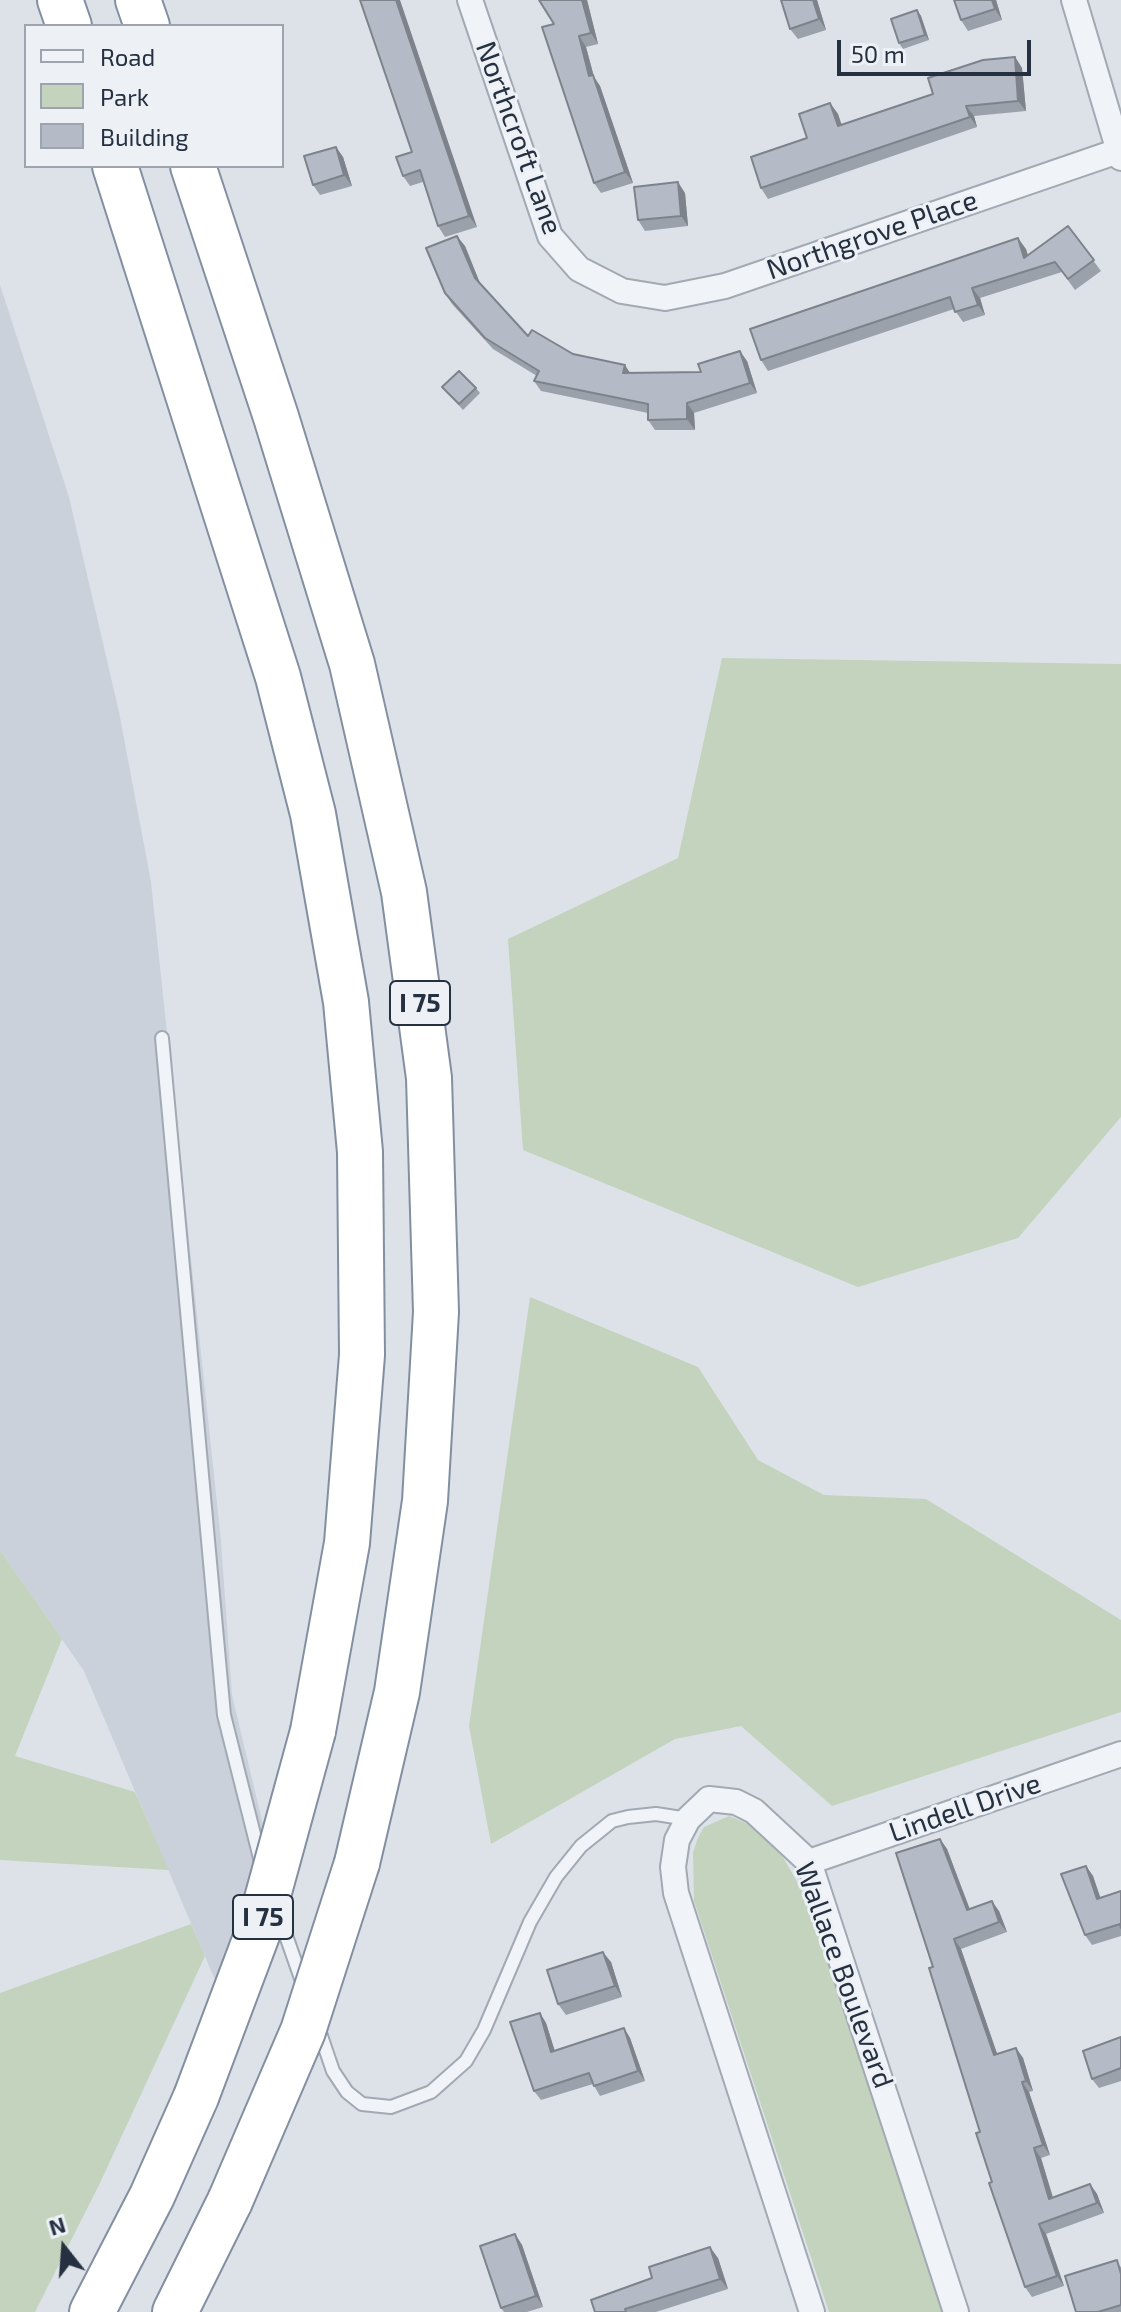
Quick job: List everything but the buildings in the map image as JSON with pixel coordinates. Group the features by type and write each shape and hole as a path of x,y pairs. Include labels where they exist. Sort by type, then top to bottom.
{"highway":[{"path":"60,0 68,24"},
{"path":"138,0 146,24"},
{"name":"I 75","path":"92,2312 152,2196 196,2097 258,1932 313,1731 333,1634 347,1543 362,1355 360,1152 346,1002 313,814 278,677 116,168"},
{"name":"I 75","path":"175,2312 230,2201 303,2031 357,1863 397,1692 425,1501 436,1312 429,1078 404,892 352,664 312,529 194,168"}],"street":[{"name":"Northcroft Lane","path":"470,0 550,236 579,269 622,291"},
{"path":"1074,0 1119,154"},
{"name":"Northgrove Place","path":"622,291 665,298 725,286 1119,154"},
{"name":"Lindell Drive","path":"809,1862 1121,1754"},
{"name":"Wallace Boulevard","path":"688,1819 709,1799 736,1802 767,1820 809,1862 956,2312"},
{"path":"688,1819 677,1840 673,1867 683,1923 812,2312"}],"lane":[{"path":"162,1038 224,1715 254,1841 333,2071 347,2092 373,2108 391,2107 408,2103 448,2079 466,2061 484,2030 530,1922 572,1856 612,1821 642,1814 688,1819"}],"shaded area":[{"path":"0,285 69,497 119,712 151,882 221,1541 232,1695 275,1875 229,2013 84,1671 0,1550"}],"green space":[{"path":"722,658 1121,664 1121,1117 1018,1238 858,1287 523,1150 508,939 678,858"},
{"path":"530,1297 698,1367 758,1460 824,1495 926,1499 1121,1620 1121,1712 832,1806 741,1726 675,1739 491,1844 469,1726"},
{"path":"0,1550 62,1639 15,1756 135,1792 169,1870 0,1860"},
{"path":"729,1816 753,1826 777,1847 807,1899 945,2312 829,2312 694,1901 693,1853 697,1840 704,1827"},
{"path":"191,1924 205,1956 100,2183 35,2312 0,2312 0,1993"}]}
